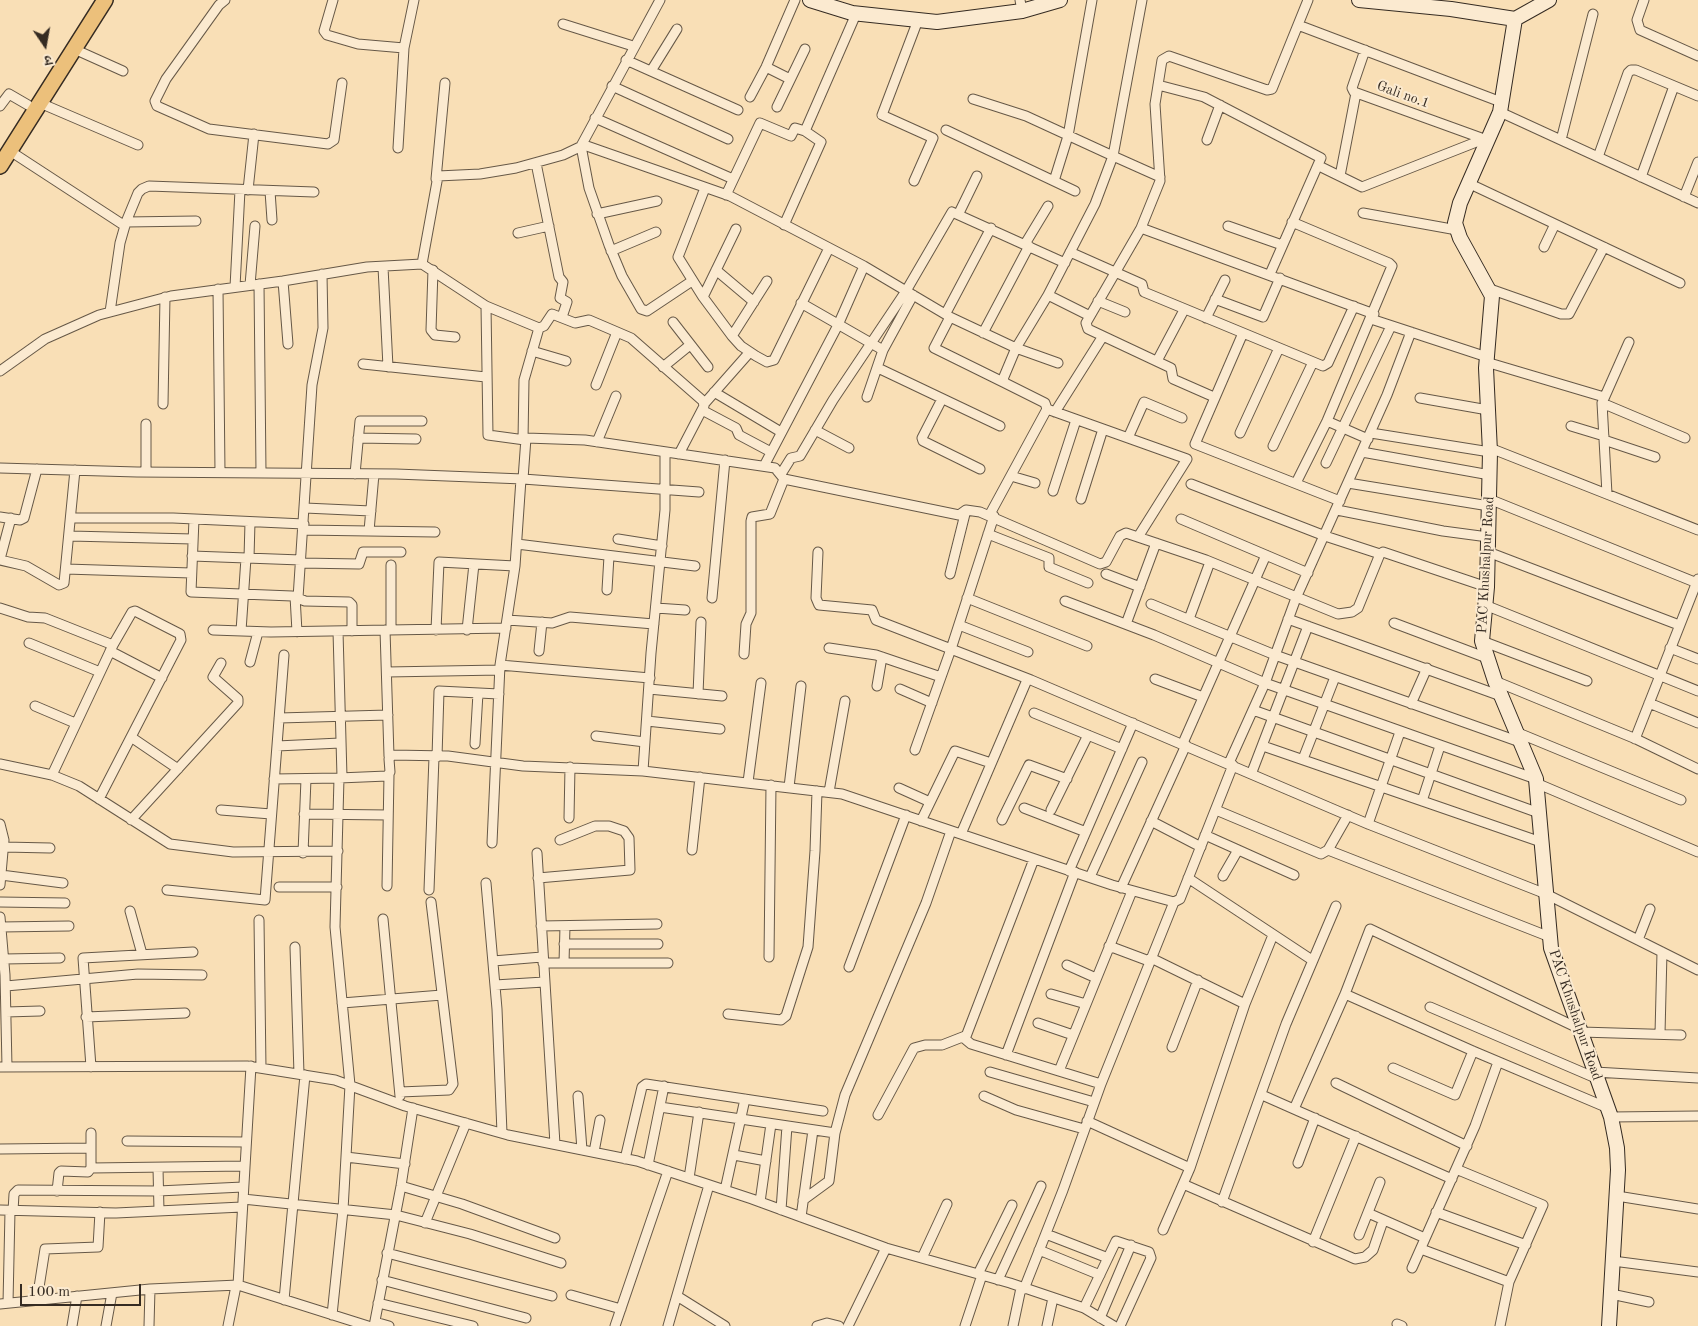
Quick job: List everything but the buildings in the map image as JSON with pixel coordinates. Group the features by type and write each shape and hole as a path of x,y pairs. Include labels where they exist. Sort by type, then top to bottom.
{"main road":[{"path":"0,166 5,149 34,104 94,0"},
{"path":"34,104 74,49 105,0"},
{"path":"812,0 856,14 937,22 1021,5 1060,0"},
{"path":"1359,0 1451,9 1514,20 1549,0"},
{"path":"1457,230 1455,223 1460,203 1486,138 1501,107 1514,20"},
{"name":"PAC Khushalpur Road","path":"1457,230 1490,289 1492,307 1486,360 1490,475 1487,587 1482,641 1495,681 1536,781 1551,948 1609,1112 1618,1162 1609,1326"}],"street":[{"path":"225,0 219,5 166,79 155,104 209,129 332,143 342,83"},
{"path":"333,0 324,31 327,36 358,44 404,48"},
{"path":"398,148 404,48 414,0"},
{"path":"660,0 633,46 581,146 597,214 611,251 622,276 644,311 647,311 692,281"},
{"path":"750,97 766,68 795,0"},
{"path":"1054,181 1068,136 1092,0"},
{"path":"1005,383 1003,376 1016,348 1048,295 1096,204 1113,156 1142,0"},
{"path":"1214,397 1173,379 1172,370 1086,326 1098,301 1141,228 1160,176 1155,104 1162,60 1169,56 1267,90 1272,89 1308,0"},
{"path":"1644,0 1637,20 1640,30 1698,56"},
{"path":"805,131 856,14"},
{"path":"1561,140 1593,14"},
{"path":"914,181 933,138 882,115 918,20"},
{"path":"562,24 633,46"},
{"path":"1298,25 1365,50 1501,107 1561,140 1698,203"},
{"path":"651,71 678,29"},
{"path":"74,49 123,71"},
{"path":"777,107 805,49"},
{"name":"Gali no.1","path":"1365,50 1352,88 1356,93 1486,138"},
{"path":"626,60 738,110"},
{"path":"766,68 790,79"},
{"path":"1598,157 1628,73 1636,70 1698,96"},
{"path":"422,264 436,179 445,83"},
{"path":"1158,85 1204,98 1220,105 1272,134 1318,154 1321,158 1270,274"},
{"path":"612,86 728,140"},
{"path":"1641,177 1674,86"},
{"path":"1340,176 1356,93"},
{"path":"0,106 9,94 138,145"},
{"path":"973,99 1026,116 1160,176"},
{"path":"1207,140 1220,105"},
{"path":"596,118 733,180"},
{"path":"726,195 760,123 791,136 795,128 805,131 820,142 784,225"},
{"path":"946,130 1075,191"},
{"path":"235,287 244,190 254,134"},
{"path":"1319,166 1358,185 1367,186 1486,138"},
{"path":"436,179 438,176 443,175 480,174 536,163 563,155 581,146 591,146 726,195 864,266 983,333 1058,364"},
{"path":"5,149 126,224 196,221"},
{"path":"1684,197 1698,162"},
{"path":"536,163 559,277 563,282 560,296 567,302 562,317"},
{"path":"958,213 977,176"},
{"path":"1468,183 1680,283"},
{"path":"110,312 126,224 138,193 149,186 314,192"},
{"path":"705,188 678,253 680,261 703,297 732,336 749,352 767,362 774,360 829,248"},
{"path":"270,191 272,220"},
{"path":"597,214 657,201"},
{"path":"983,333 1048,206"},
{"path":"867,397 883,350 909,293 950,214 958,213 1064,263"},
{"path":"1363,213 1457,230"},
{"path":"1292,222 1389,263 1391,270 1327,421 1296,483"},
{"path":"1544,247 1555,224"},
{"path":"255,226 254,284 261,472"},
{"path":"518,233 549,226"},
{"path":"1228,226 1282,245"},
{"path":"991,228 948,315 934,348 1045,404 1051,411 1187,459"},
{"path":"1141,228 1354,306 1391,326 1603,400 1685,438"},
{"path":"703,297 736,229"},
{"path":"611,251 656,232"},
{"path":"1490,289 1561,314 1569,314 1604,247"},
{"path":"1070,252 1142,284 1144,292 1323,366 1328,364 1354,306"},
{"path":"0,371 45,339 110,312 165,297 383,266 422,264 486,306 539,328 544,326 552,314 575,322 589,320 632,338 703,407 736,428 739,435 771,452"},
{"path":"383,266 388,366"},
{"path":"764,466 838,325 864,266"},
{"path":"433,270 431,330 435,334 455,337"},
{"path":"716,270 754,302"},
{"path":"297,632 296,597 305,508 312,385 323,328 322,274"},
{"path":"1215,299 1263,317 1280,278"},
{"path":"1206,318 1225,280"},
{"path":"283,281 288,344"},
{"path":"732,336 767,281"},
{"path":"218,289 220,472"},
{"path":"744,654 746,624 751,613 752,517 770,514 782,476 791,458 800,456 871,344 909,293"},
{"path":"1048,295 1090,316"},
{"path":"163,404 165,297"},
{"path":"1098,301 1125,312"},
{"path":"802,303 883,350"},
{"path":"486,306 488,435 524,440 528,437 597,442 775,468 782,476 959,515 966,510 992,515 1100,564 1106,562 1122,533 1210,562 1255,582 1338,614 1352,612 1358,608 1380,554"},
{"path":"1157,362 1184,310"},
{"path":"673,322 708,367"},
{"path":"1326,463 1391,326"},
{"path":"492,844 500,667 515,566 522,479 524,440 523,388 539,328"},
{"path":"596,385 617,332"},
{"path":"1013,1326 1023,1288 1046,1234 1094,1102 1150,959 1174,902 1180,899 1216,810 1231,764 1265,683 1296,598 1369,436 1410,332"},
{"path":"1138,537 1195,444 1243,333"},
{"path":"915,750 942,677 988,534 992,515 1011,476 1051,411 1103,336"},
{"path":"1607,494 1603,400 1629,342"},
{"path":"663,367 690,345"},
{"path":"1240,433 1279,348"},
{"path":"532,351 566,361"},
{"path":"679,454 703,407 749,352"},
{"path":"1273,446 1313,362"},
{"path":"363,364 486,377"},
{"path":"878,368 1000,426"},
{"path":"714,392 781,432"},
{"path":"597,442 616,396"},
{"path":"1420,398 1488,410"},
{"path":"942,399 922,438 923,441 980,469"},
{"path":"1128,438 1144,402 1182,418"},
{"path":"355,474 359,423 362,420 422,421"},
{"path":"1052,491 1076,420"},
{"path":"1327,421 1369,436 1490,450 1698,530"},
{"path":"146,424 146,472"},
{"path":"1571,426 1655,457"},
{"path":"1081,499 1104,429"},
{"path":"815,430 849,448"},
{"path":"358,438 416,439"},
{"path":"1195,444 1296,483 1338,506 1443,531 1488,537"},
{"path":"1362,452 1490,475"},
{"path":"643,771 662,546 666,453"},
{"path":"712,598 725,460"},
{"path":"0,468 146,472 374,474 522,479 699,492"},
{"path":"0,517 20,520 24,518 37,469"},
{"path":"11,518 0,559 26,566 60,585 64,583 75,470"},
{"path":"369,531 374,474"},
{"path":"1011,476 1035,483"},
{"path":"1348,483 1489,502 1697,581 1694,599 1670,648 1635,739"},
{"path":"1191,484 1325,536 1380,554 1387,552 1487,587"},
{"path":"305,508 370,511"},
{"path":"950,574 966,510"},
{"path":"71,518 194,519 369,531 435,532"},
{"path":"194,519 189,589 193,593 296,597 305,601 351,603 352,631"},
{"path":"1181,519 1308,573"},
{"path":"241,631 250,522"},
{"path":"988,534 1049,558 1049,567 1088,583"},
{"path":"70,536 193,539"},
{"path":"618,539 662,546"},
{"path":"1126,624 1156,543"},
{"path":"517,544 695,566"},
{"path":"192,556 358,564 363,552 401,552"},
{"path":"818,552 816,598 819,604 872,610 876,620 1252,772 1368,824 1546,894 1698,970"},
{"path":"1488,552 1680,625"},
{"path":"1121,888 1266,555"},
{"path":"607,590 609,556"},
{"path":"436,630 439,562 515,566"},
{"path":"1189,619 1210,562"},
{"path":"467,630 474,564"},
{"path":"387,886 390,756 387,672 391,565"},
{"path":"66,569 190,573"},
{"path":"1106,574 1140,587"},
{"path":"967,598 1087,646"},
{"path":"1065,601 1126,624 1265,683 1536,781 1698,852"},
{"path":"1151,604 1295,663 1411,704 1518,737 1681,800"},
{"path":"1485,606 1698,691"},
{"path":"0,608 28,617 44,617 112,648 162,678"},
{"path":"656,608 685,610"},
{"path":"52,775 100,672 132,612 135,611 180,634 181,640 99,800"},
{"path":"213,630 297,632 467,630 506,624 555,623 570,617 654,624"},
{"path":"1288,619 1501,696"},
{"path":"540,651 542,622"},
{"path":"698,694 701,622"},
{"path":"1394,623 1487,658"},
{"path":"959,625 1028,652"},
{"path":"1252,772 1308,626"},
{"path":"332,1315 343,1210 350,1086 335,928 337,914 340,777 338,631"},
{"path":"250,662 258,632"},
{"path":"1482,641 1587,681"},
{"path":"29,643 100,672"},
{"path":"830,648 882,657 942,677"},
{"path":"1670,648 1698,659"},
{"path":"167,890 262,902 266,898 284,655"},
{"path":"877,686 882,657"},
{"path":"131,820 238,703 238,699 213,677 221,663"},
{"path":"387,672 500,667 650,678"},
{"path":"1411,704 1427,668"},
{"path":"1303,759 1335,677"},
{"path":"1155,678 1204,697"},
{"path":"803,1200 829,1181 835,1133 847,1091 956,833 991,763 1028,680"},
{"path":"1495,681 1635,739 1698,769"},
{"path":"748,782 761,683"},
{"path":"789,787 801,686"},
{"path":"649,689 722,696"},
{"path":"900,689 932,702"},
{"path":"429,890 439,691 499,694"},
{"path":"476,744 478,693"},
{"path":"829,792 844,701"},
{"path":"1649,703 1698,723"},
{"path":"35,706 75,723"},
{"path":"1253,710 1539,813"},
{"path":"1034,713 1122,749"},
{"path":"279,718 388,715"},
{"path":"647,721 720,729"},
{"path":"1006,1055 1086,832 1133,723"},
{"path":"1368,824 1400,732"},
{"path":"1051,810 1068,779 1088,735"},
{"path":"596,736 645,742"},
{"path":"132,737 178,769"},
{"path":"277,746 340,743"},
{"path":"1263,746 1542,842"},
{"path":"1422,800 1440,746"},
{"path":"921,821 955,751 991,763"},
{"path":"390,756 448,756 523,766 643,771 842,794 1090,878 1174,902"},
{"path":"1090,878 1142,762"},
{"path":"0,764 52,775 79,786 157,838 170,844 233,852 302,853 338,851"},
{"path":"1002,820 1029,765 1068,779"},
{"path":"569,818 570,767"},
{"path":"274,779 389,775"},
{"path":"692,850 700,777"},
{"path":"302,853 306,778"},
{"path":"769,957 771,785"},
{"path":"899,788 930,802"},
{"path":"728,1014 781,1020 786,1016 808,947 816,851 817,790"},
{"path":"1024,808 1086,832"},
{"path":"221,810 271,814"},
{"path":"1216,810 1317,853 1325,853 1328,850 1348,815"},
{"path":"304,814 388,815"},
{"path":"849,967 906,815"},
{"path":"1151,821 1201,847"},
{"path":"0,824 3,843 0,880 63,883"},
{"path":"538,878 630,870 629,838 624,831 609,826 594,826 560,840"},
{"path":"1205,835 1294,875"},
{"path":"3,843 50,848"},
{"path":"1223,876 1238,850"},
{"path":"1328,850 1550,937"},
{"path":"537,853 555,1144"},
{"path":"1034,859 965,1039 971,1044 1101,1084"},
{"path":"1188,878 1312,960"},
{"path":"486,882 495,985 502,1133"},
{"path":"279,888 337,887"},
{"path":"1059,1071 1132,891"},
{"path":"0,902 65,903"},
{"path":"400,1092 449,1090 452,1088 431,902"},
{"path":"1222,1202 1286,1024 1336,906"},
{"path":"1638,940 1650,909"},
{"path":"130,911 142,954"},
{"path":"383,919 401,1105"},
{"path":"259,920 261,1068"},
{"path":"69,926 0,922 6,986 4,1067 250,1066 335,1080 401,1105 502,1133 625,1159 668,1171 886,1248 998,1280 1084,1308 1099,1320 1114,1326"},
{"path":"541,926 657,924"},
{"path":"564,926 564,963"},
{"path":"1294,1108 1345,994 1368,931 1373,928 1580,1030 1681,1035"},
{"path":"1163,1230 1190,1168 1246,1004 1273,935"},
{"path":"564,944 658,944"},
{"path":"1109,946 1150,959 1246,1004"},
{"path":"284,1300 295,1205 302,1074 295,948"},
{"path":"91,1067 83,979 82,960 85,956 193,952"},
{"path":"1660,1034 1662,952"},
{"path":"4,959 60,958"},
{"path":"493,961 543,960 564,963 668,963"},
{"path":"1067,965 1096,978"},
{"path":"6,986 138,974 202,974"},
{"path":"1172,1047 1198,980"},
{"path":"495,985 544,982"},
{"path":"1052,994 1086,1004"},
{"path":"1345,994 1609,1112 1698,1116"},
{"path":"342,1003 442,995"},
{"path":"1430,1007 1596,1076 1698,1078"},
{"path":"6,1012 40,1011"},
{"path":"86,1017 185,1013"},
{"path":"1038,1023 1073,1035"},
{"path":"878,1116 914,1048 925,1044 942,1045 965,1036"},
{"path":"1393,1068 1455,1095 1473,1051"},
{"path":"1412,1268 1467,1146 1498,1062"},
{"path":"228,1326 237,1286 250,1066"},
{"path":"990,1072 1094,1102"},
{"path":"1336,1083 1467,1146"},
{"path":"625,1159 642,1086 646,1084 823,1110"},
{"path":"648,1165 664,1086"},
{"path":"1262,1095 1452,1179"},
{"path":"578,1096 582,1150"},
{"path":"984,1096 1016,1110 1084,1130 1190,1168"},
{"path":"725,1190 742,1119 744,1099"},
{"path":"660,1107 835,1133"},
{"path":"372,1325 396,1215 413,1108"},
{"path":"689,1178 700,1112"},
{"path":"1298,1163 1315,1118"},
{"path":"594,1152 600,1120"},
{"path":"425,1223 434,1196 466,1123"},
{"path":"760,1202 771,1124"},
{"path":"781,1210 787,1126"},
{"path":"801,1217 814,1130"},
{"path":"57,1191 59,1172 88,1172 91,1168 90,1133"},
{"path":"1313,1242 1356,1136"},
{"path":"127,1141 246,1142"},
{"path":"0,1149 91,1148"},
{"path":"734,1155 766,1161"},
{"path":"346,1157 405,1164"},
{"path":"91,1168 245,1166"},
{"path":"158,1168 159,1210"},
{"path":"1456,1169 1543,1204 1509,1282 1500,1326"},
{"path":"615,1326 668,1171"},
{"path":"1359,1235 1380,1182"},
{"path":"1183,1184 1350,1258 1360,1258 1373,1250 1384,1221"},
{"path":"668,1326 709,1185"},
{"path":"401,1186 555,1238"},
{"path":"998,1280 1041,1186"},
{"path":"243,1187 158,1191 16,1191 12,1211 4,1303 150,1289 237,1286 332,1315 372,1325 389,1326"},
{"path":"1617,1196 1698,1209"},
{"path":"0,1210 100,1212 159,1210 242,1203 295,1205 396,1215 561,1263"},
{"path":"922,1258 948,1204"},
{"path":"965,1326 980,1275 1012,1205"},
{"path":"37,1300 45,1249 98,1247 100,1212"},
{"path":"1368,1212 1384,1221 1425,1238"},
{"path":"1436,1212 1526,1245"},
{"path":"1046,1234 1108,1258"},
{"path":"1084,1308 1116,1241 1149,1252 1151,1258 1120,1326"},
{"path":"1099,1320 1131,1245"},
{"path":"848,1326 886,1248"},
{"path":"1420,1249 1509,1282"},
{"path":"1039,1250 1100,1275"},
{"path":"388,1254 552,1296"},
{"path":"1613,1261 1698,1272"},
{"path":"382,1280 526,1318"},
{"path":"148,1326 150,1289"},
{"path":"106,1326 112,1293"},
{"path":"1611,1294 1649,1302"},
{"path":"571,1295 621,1309"},
{"path":"72,1326 77,1296"},
{"path":"677,1296 725,1326"},
{"path":"1047,1326 1053,1298"},
{"path":"378,1303 473,1326"},
{"path":"817,1326 827,1323 839,1326"}]}
